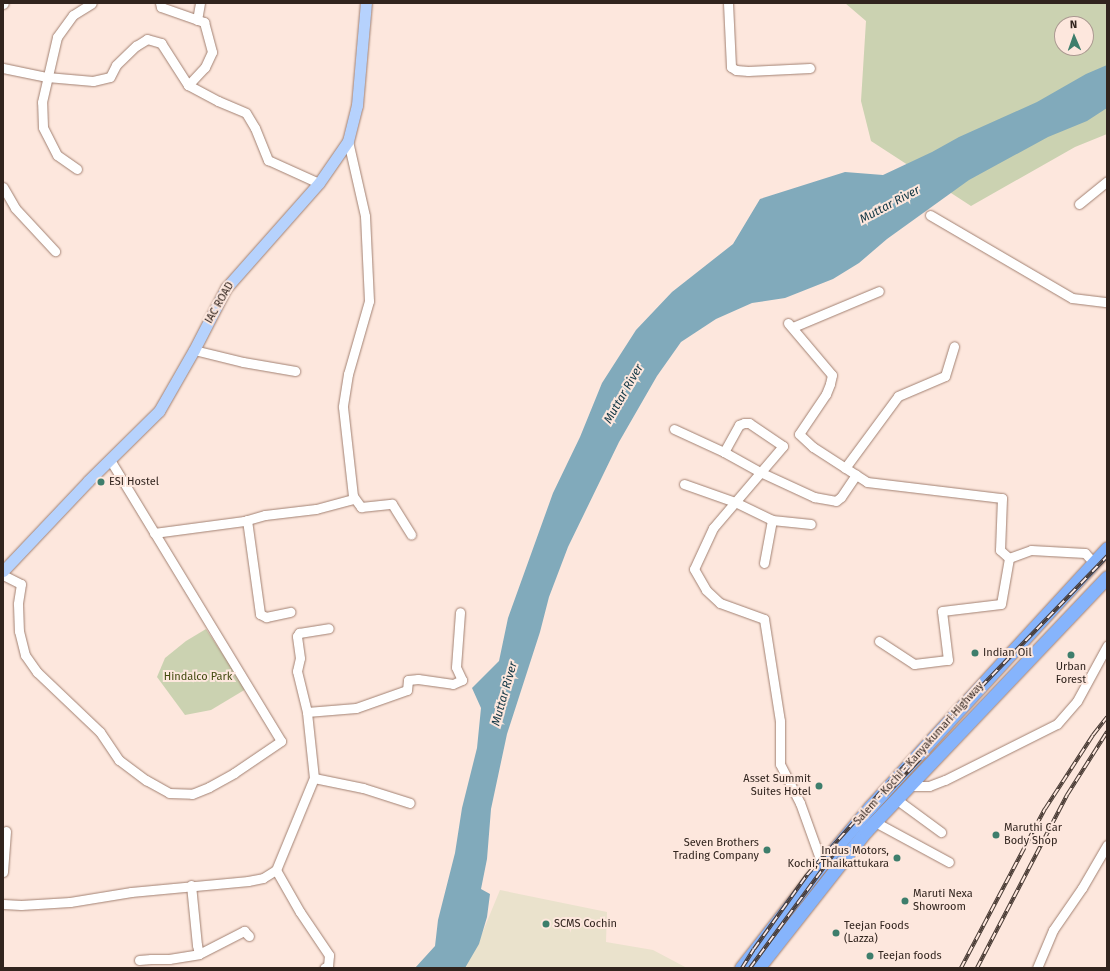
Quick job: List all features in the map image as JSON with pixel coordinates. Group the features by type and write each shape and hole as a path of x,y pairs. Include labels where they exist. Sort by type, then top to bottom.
{"highway":[{"name":"Salem - Kochi - Kanyakumari Highway","path":"741,968 822,864 870,807 1107,548"},
{"path":"1080,577 1093,592"},
{"name":"Salem - Kochi - Kanyakumari Highway","path":"758,968 796,917 875,822 1107,577"}],"main road":[{"name":"IAC ROAD","path":"3,571 88,482 111,461 159,411 194,350 226,288 319,183 348,140 357,105 366,3"}],"street":[{"path":"77,169 57,155 43,127 42,102 57,37 73,15 92,3"},
{"path":"160,3 161,7 204,22 212,52 205,67 188,85"},
{"path":"197,20 200,3"},
{"path":"728,3 731,67 736,70 748,71 810,68"},
{"path":"3,68 47,77 93,81 110,77 116,65 136,46 147,39 161,43 188,85 218,101 246,113 255,128 268,160 319,183"},
{"path":"348,140 365,216 369,301 348,374 343,406 354,499 361,507 392,504 411,535"},
{"path":"1079,204 1107,181"},
{"path":"3,187 15,208 55,251"},
{"path":"930,215 1072,298 1107,302"},
{"path":"879,291 790,325 832,375 826,394 799,434 814,447 867,482 1002,498 1000,550 1010,558"},
{"path":"845,468 854,453 898,396 945,376 954,346"},
{"path":"194,350 243,362 294,371"},
{"path":"724,452 739,425 749,423 783,446 713,528 694,569 706,590 720,603 764,619 780,721 780,764 800,804 822,864"},
{"path":"674,429 814,497 830,501 836,500 841,497 856,475"},
{"path":"3,575 20,584 18,604 24,655 37,672 100,732 119,760 146,780 169,793 192,794 209,787 234,773 281,741 111,461"},
{"path":"684,484 735,502 772,520 811,524"},
{"path":"154,533 247,520 265,515 316,509 354,499"},
{"path":"247,520 260,614 266,617 290,612"},
{"path":"764,563 772,520"},
{"path":"1010,558 1031,550 1085,552 1094,562"},
{"path":"879,641 914,664 948,660 942,611 1001,604 1010,558"},
{"path":"307,712 356,708 407,690 408,680 418,679 453,684 462,680 456,667 460,612"},
{"path":"3,904 21,906 70,902 131,892 263,878 276,870 314,778 307,712 297,671 300,658 297,636 299,633 329,628"},
{"path":"909,786 929,786 944,780 1057,724 1077,702 1107,646"},
{"path":"314,778 363,788 410,803"},
{"path":"896,799 941,832"},
{"path":"875,822 949,862"},
{"path":"3,872 6,831"},
{"path":"1037,968 1053,930 1082,888 1107,845"},
{"path":"276,870 300,912 329,955 328,966 324,968"},
{"path":"191,885 196,945 199,954"},
{"path":"139,960 187,957 199,954 244,932 249,936"}],"shaded area":[{"name":"SCMS Cochin","path":"500,890 607,912 606,942 653,950 687,968 458,968 481,936"}],"green space":[{"path":"845,3 1107,3 1107,134 1075,147 971,206 871,141 861,101 866,21"},
{"name":"Hindalco Park","path":"206,629 246,689 211,710 185,715 157,677 165,658 186,641"}],"water":[{"name":"Muttar River","path":"1107,65 1107,108 1087,121 1048,137 969,180 887,239 859,263 833,279 785,298 752,303 716,319 681,342 657,376 619,442 568,547 549,597 540,632 507,734 491,809 487,859 481,889 490,894 487,917 479,944 465,968 415,968 435,946 438,920 455,853 462,808 477,748 481,708 472,688 499,661 508,618 553,493 580,437 602,383 636,330 672,292 733,244 760,199 845,172 883,175 932,152 959,137 1037,102 1086,74"}],"railway":[{"path":"742,968 807,875 892,779 1107,556"},
{"path":"961,968 1045,809 1093,735 1107,717"},
{"path":"977,968 1067,795 1107,732"},
{"path":"886,795 920,759"},
{"path":"750,968 833,855"}],"place":[{"name":"ESI Hostel","path":"101,482"},
{"name":"Indian Oil","path":"975,653"},
{"name":"Urban Forest","path":"1071,655"},
{"name":"Asset Summit Suites Hotel","path":"819,786"},
{"name":"Maruthi Car Body Shop","path":"996,835"},
{"name":"Seven Brothers Trading Company","path":"767,850"},
{"name":"Indus Motors, Kochi, Thaikattukara","path":"897,858"},
{"name":"Maruti Nexa Showroom","path":"905,901"},
{"name":"SCMS Cochin","path":"546,924"},
{"name":"Teejan Foods (Lazza)","path":"836,933"},
{"name":"Teejan foods","path":"870,956"}]}
